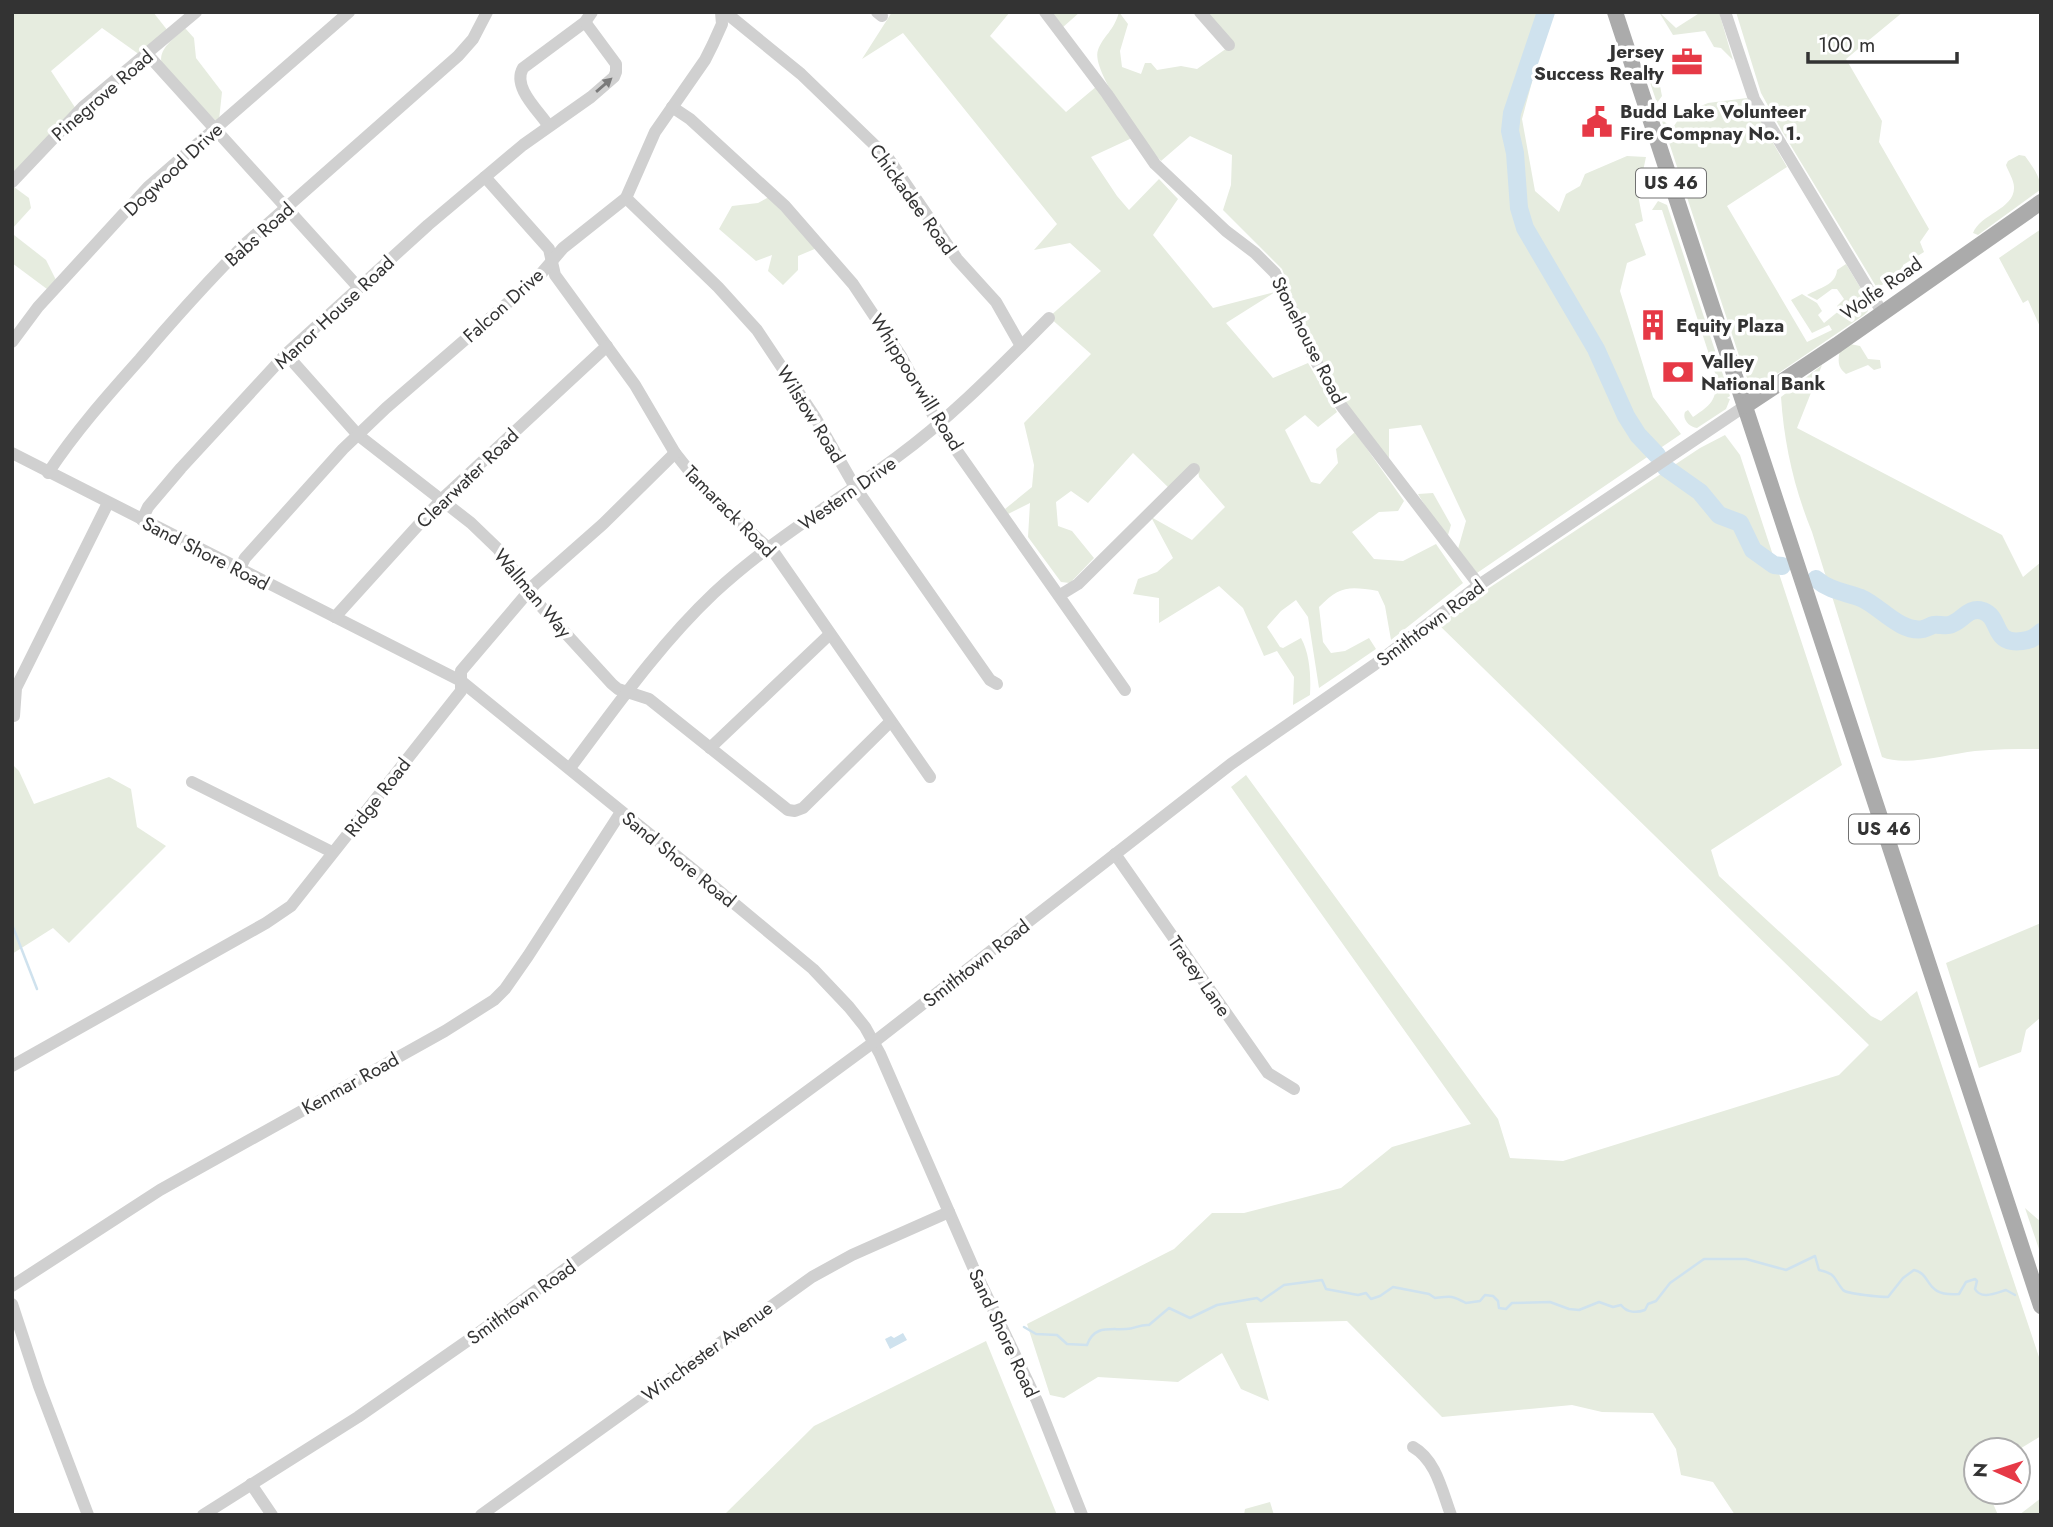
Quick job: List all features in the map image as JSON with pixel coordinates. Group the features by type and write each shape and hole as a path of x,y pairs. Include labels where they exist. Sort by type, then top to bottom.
{"main road":[{"name":"US 46","path":"1615,12 2041,1306"},
{"name":"Wolfe Road","path":"1745,406 2041,202"}],"street":[{"name":"Pinegrove Road","path":"12,182 84,106 196,12"},
{"name":"Dogwood Drive","path":"12,342 38,307 148,187 349,12"},
{"name":"Babs Road","path":"48,473 96,408 192,299 246,243 458,56 473,39 486,12"},
{"name":"Falcon Drive","path":"239,570 245,558 358,435 426,372 540,275 563,248 626,198 655,132 705,60 722,24 723,12"},
{"name":"Chickadee Road","path":"723,12 801,74 888,158 957,259 996,302 1021,346"},
{"name":"Stonehouse Road","path":"1045,12 1117,107 1156,164 1226,231 1262,259 1275,273 1313,356 1337,400 1479,586"},
{"path":"1200,12 1228,46"},
{"path":"1725,12 1754,99 1882,312"},
{"name":"Manor House Road","path":"142,520 149,507 181,468 286,354 485,177 548,125 591,97 615,75 617,67 589,17 520,73 521,85 548,125"},
{"path":"148,55 359,288"},
{"name":"Whippoorwill Road","path":"672,107 690,119 785,206 828,254 879,320 938,424 1125,690"},
{"name":"Tamarack Road","path":"485,177 549,249 555,275 635,385 675,453 706,492 769,547 930,777"},
{"name":"Wilstow Road","path":"626,198 718,287 757,330 816,417 855,487 990,680 997,684"},
{"name":"Western Drive","path":"570,768 679,629 714,593 769,547 898,457 938,424 1049,318"},
{"name":"Clearwater Road","path":"335,617 441,500 607,346"},
{"name":"Wallman Way","path":"286,354 358,435 471,523 498,549 529,592 612,684 618,689 649,699 788,810 803,808 890,722"},
{"name":"Smithtown Road","path":"203,1515 358,1417 470,1339 874,1042 1231,764 1374,665 1479,586 1745,406"},
{"name":"Sand Shore Road","path":"12,453 461,681 813,970 849,1007 874,1042 1037,1401 1082,1515"},
{"name":"Ridge Road","path":"12,1066 284,912 300,896 461,691 461,671 535,583 603,524 675,453"},
{"path":"1060,595 1079,584 1194,469"},
{"path":"13,716 16,688 108,503"},
{"path":"710,748 830,635"},
{"path":"192,782 332,852"},
{"name":"Kenmar Road","path":"12,1286 160,1190 445,1031 494,1000 528,956 621,812"},
{"name":"Tracey Lane","path":"1115,854 1268,1073 1294,1089"},
{"name":"Winchester Avenue","path":"481,1515 812,1277 852,1255 949,1212"},
{"path":"12,1304 88,1515"},
{"path":"1413,1447 1424,1454 1431,1465 1451,1515"},
{"path":"251,1484 272,1515"}],"shaded area":[{"path":"12,12 153,12 168,31 140,55 102,28 51,71 76,109 12,174"},
{"path":"892,12 1010,12 990,36 1066,112 1097,86 1132,138 1091,157 1129,210 1159,179 1178,199 1153,235 1213,308 1275,292 1226,323 1273,378 1308,363 1337,412 1318,427 1305,415 1285,430 1311,482 1320,484 1338,463 1336,449 1355,432 1404,501 1398,511 1379,512 1352,532 1374,559 1403,561 1436,544 1463,583 1391,640 1385,606 1378,591 1352,588 1333,595 1319,607 1323,642 1331,653 1345,651 1369,638 1376,649 1319,688 1308,617 1296,600 1281,611 1267,627 1280,647 1283,648 1301,638 1306,651 1310,695 1293,705 1294,677 1277,651 1264,656 1243,608 1219,586 1159,623 1159,598 1133,594 1138,579 1157,572 1173,558 1151,517 1192,540 1225,507 1199,477 1198,470 1171,490 1133,453 1088,503 1071,491 1056,502 1058,526 1072,531 1094,558 1070,583 1061,582 1028,537 1030,503 1008,514 1005,509 1032,487 1034,465 1024,423 1091,354 1049,317 1101,271 1070,243 1034,250 1057,224 903,33 862,59"},
{"path":"1051,12 1080,12 1062,28"},
{"path":"1119,12 1128,24 1120,51 1122,67 1141,74 1145,63 1151,63 1157,70 1181,66 1197,69 1230,46 1205,12 1551,12 1522,119 1535,191 1559,212 1566,194 1580,186 1585,174 1627,156 1646,157 1638,195 1643,221 1635,224 1646,255 1627,263 1620,291 1653,397 1681,434 1477,573 1458,549 1466,521 1421,425 1389,429 1389,460 1337,394 1309,339 1282,269 1223,210 1231,185 1232,155 1190,136 1161,161 1110,90 1102,74 1098,50"},
{"path":"1659,12 1676,28 1701,12 1719,12 1733,60 1721,48 1714,47 1705,31 1673,35"},
{"path":"1736,12 1903,12 1846,59 1882,121 1879,142 1929,229 1920,242 1924,252 1903,265 1903,272 1877,288 1761,93"},
{"path":"185,28 194,38 196,58 222,92 219,120 216,121 162,64 164,49"},
{"path":"1645,68 1656,74 1659,82 1662,96 1657,103"},
{"path":"1747,98 1787,167 1727,206 1807,342 1832,330 1829,325 1812,333 1791,300 1802,294 1817,303 1822,311 1818,315 1824,323 1840,310 1837,306 1844,299 1837,289 1832,289 1817,300 1807,295 1830,283 1837,270 1846,264 1869,302 1868,311 1864,315 1761,384 1748,379 1745,374 1661,118 1672,129 1682,114 1708,103"},
{"path":"2019,155 2025,156 2033,168 2040,190 1978,235 1973,233 1982,221 2013,195 2014,184 2006,165"},
{"path":"14,187 29,198 31,208 12,229"},
{"path":"769,197 817,248 798,256 798,270 783,285 768,271 772,255 756,261 719,229 732,206 758,203"},
{"path":"1658,201 1667,205 1730,396 1727,398 1730,399 1726,409 1697,428 1687,422 1685,412 1688,410 1693,417 1708,405 1714,398 1717,379 1662,210 1652,210"},
{"path":"12,229 14,235 46,260 56,280 47,289 12,263"},
{"path":"2041,229 2041,329 2028,300 2023,303 1999,258"},
{"path":"1850,344 1860,346 1868,359 1880,360 1881,368 1874,370 1868,365 1846,374 1840,366 1839,357 1840,350"},
{"path":"1822,365 1797,428 2002,535 2023,577 2041,562 2041,749 1975,751 1903,761 1882,757 1800,499 1785,431 1781,397"},
{"path":"1725,435 1740,455 1842,765 1711,850 1719,876 1871,1016 1881,1021 1917,991 2041,1363 2041,1436 2032,1441 2032,1436 1962,1436 1962,1506 1994,1506 1998,1515 1735,1515 1713,1482 1681,1475 1676,1449 1653,1413 1602,1412 1572,1405 1442,1417 1347,1321 1246,1323 1269,1401 1241,1389 1222,1353 1178,1382 1098,1377 1064,1398 1050,1395 1027,1324 1174,1249 1212,1213 1244,1213 1341,1188 1392,1147 1471,1124 1231,787 1246,775 1498,1119 1510,1158 1563,1161 1839,1075 1869,1045 1439,625 1486,590 1700,448"},
{"path":"1433,493 1451,525 1448,535 1435,522 1418,494"},
{"path":"12,764 19,771 34,804 109,777 131,789 137,827 166,846 69,943 53,928 12,954"},
{"path":"2041,923 2041,1017 2026,1030 2021,1052 1979,1068 1946,963"},
{"path":"2025,1208 2041,1222 2041,1255"},
{"path":"986,1341 1057,1515 724,1515 814,1426"},
{"path":"2041,1498 2041,1515 2019,1515 2032,1506"},
{"path":"1270,1502 1274,1515 1244,1515 1245,1509"}],"water":[{"path":"903,1333 907,1340 890,1349 885,1339"}],"waterway":[{"path":"1546,12 1512,113 1510,131 1515,153 1519,208 1525,228 1596,349 1626,416 1638,435 1657,455"},
{"path":"1666,468 1700,492 1719,515 1740,523 1753,550 1774,565 1782,566"},
{"path":"1816,579 1832,589 1861,598 1906,627 1923,629 1935,625 1949,625 1969,612 1978,610 1989,614 2006,639 2025,641 2041,632"},
{"path":"12,917 13,927 37,989"},
{"path":"1024,1327 1036,1334 1057,1335 1067,1344 1087,1345 1098,1331 1149,1325 1169,1308 1190,1318 1217,1305 1257,1298 1261,1301 1284,1285 1322,1280 1326,1289 1358,1295 1366,1293 1371,1299 1393,1287 1429,1294 1435,1298 1454,1297 1466,1303 1480,1301 1485,1295 1493,1296 1498,1301 1499,1308 1506,1309 1512,1303 1550,1302 1579,1310 1599,1302 1613,1307 1621,1305 1629,1311 1639,1312 1656,1301 1670,1283 1704,1259 1746,1259 1786,1270 1815,1256 1819,1270 1832,1275 1843,1290 1864,1295 1888,1297 1903,1278 1914,1270 1920,1272 1939,1292 1959,1294 1966,1282 1975,1279 1975,1289 1981,1294 1989,1295 2006,1290 2015,1295"}],"place":[{"name":"Jersey Success Realty","path":"1687,62"},
{"name":"Budd Lake Volunteer Fire Compnay No. 1.","path":"1597,122"},
{"name":"Equity Plaza","path":"1653,325"},
{"name":"Valley National Bank","path":"1678,372"}]}
